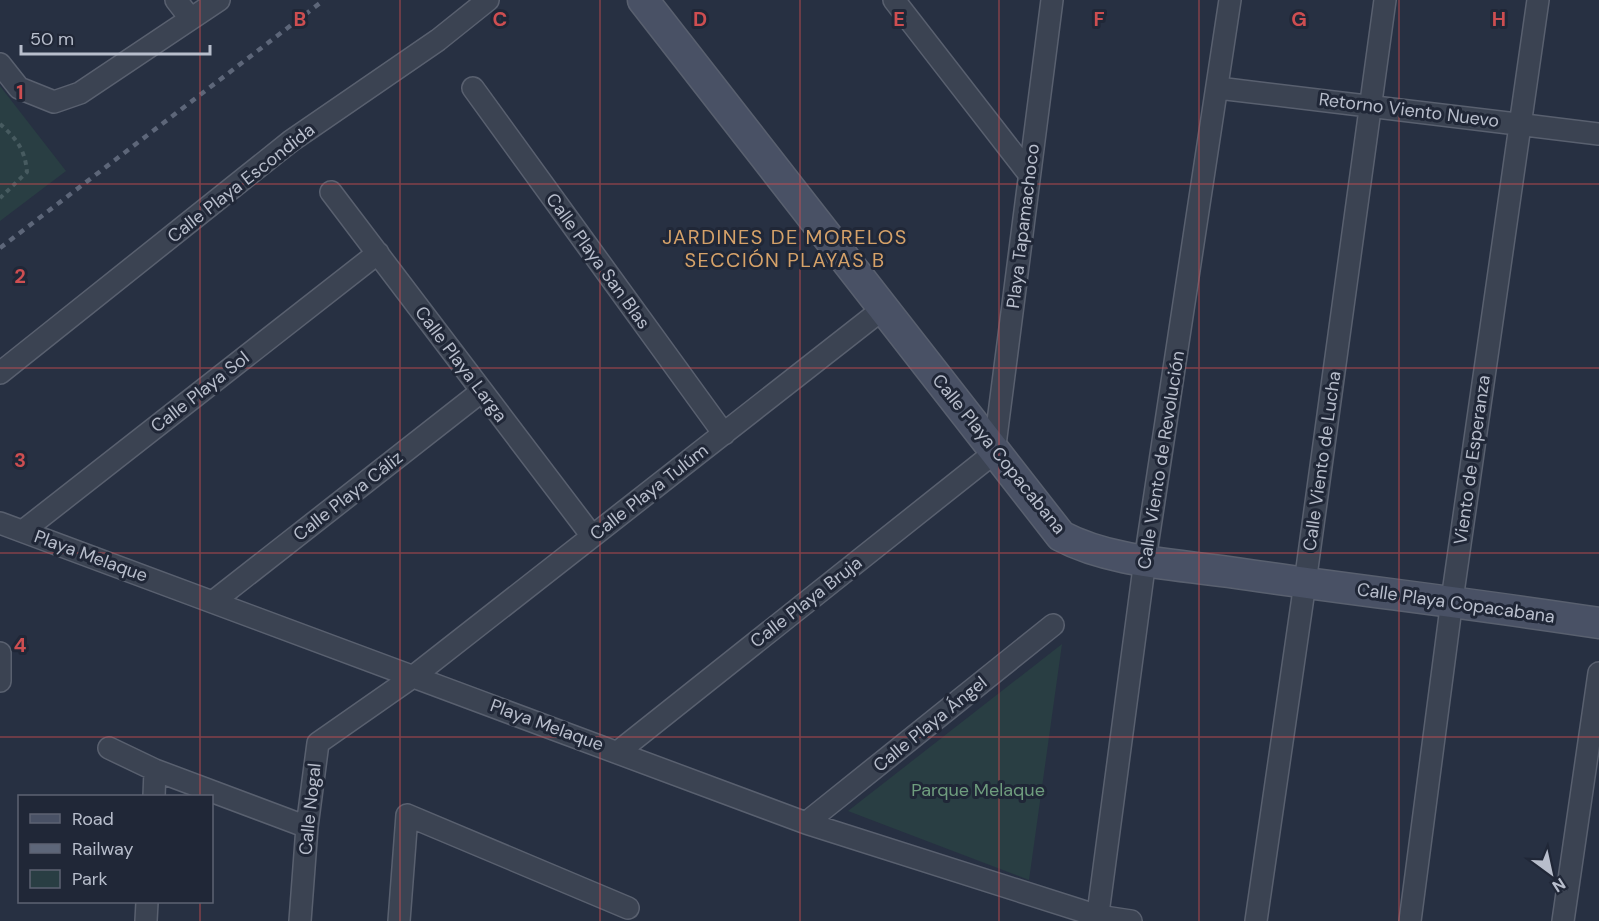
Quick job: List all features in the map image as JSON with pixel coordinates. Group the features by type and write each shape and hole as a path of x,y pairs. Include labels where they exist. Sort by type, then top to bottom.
{"street":[{"path":"176,0 190,18"},
{"path":"0,64 19,88 54,102 80,93 219,0"},
{"name":"Calle Playa Escondida","path":"0,373 291,141 438,40 488,0"},
{"name":"Calle Playa Copacabana","path":"644,0 994,453 1061,536 1081,546 1145,560 1305,583 1452,600 1599,623"},
{"path":"894,0 1029,174"},
{"name":"Playa Tapamachoco","path":"994,453 1052,0"},
{"name":"Calle Viento de Revolución","path":"1098,919 1145,560 1230,0"},
{"name":"Calle Viento de Lucha","path":"1256,921 1385,0"},
{"name":"Viento de Esperanza","path":"1410,921 1452,600 1538,0"},
{"name":"Calle Playa San Blas","path":"473,88 724,434"},
{"name":"Retorno Viento Nuevo","path":"1218,88 1599,134"},
{"name":"Calle Playa Larga","path":"331,192 592,536"},
{"name":"Calle Playa Sol","path":"22,531 378,253"},
{"name":"Calle Playa Tulúm","path":"414,676 884,309"},
{"name":"Calle Playa Cáliz","path":"214,601 482,391"},
{"name":"Calle Playa Bruja","path":"618,752 994,453"},
{"name":"Playa Melaque","path":"0,523 806,823 1098,919 1131,921"},
{"name":"Calle Playa Ángel","path":"806,823 1053,625"},
{"path":"0,653 0,681"},
{"path":"1563,921 1599,673"},
{"name":"Calle Nogal","path":"300,921 307,827 318,743 414,676"},
{"path":"109,748 155,770 307,827"},
{"path":"154,795 155,770"},
{"path":"399,921 407,815 628,908"},
{"path":"146,921 147,903"}],"path":[{"path":"0,124 15,136 25,154 27,172 0,198"}],"green space":[{"path":"0,86 66,171 0,221"},
{"name":"Parque Melaque","path":"1062,644 1029,880 848,811"}],"railway":[{"path":"0,248 324,0"}],"district":[{"name":"JARDINES DE MORELOS SECCIÓN PLAYAS B","path":"785,248"}]}
